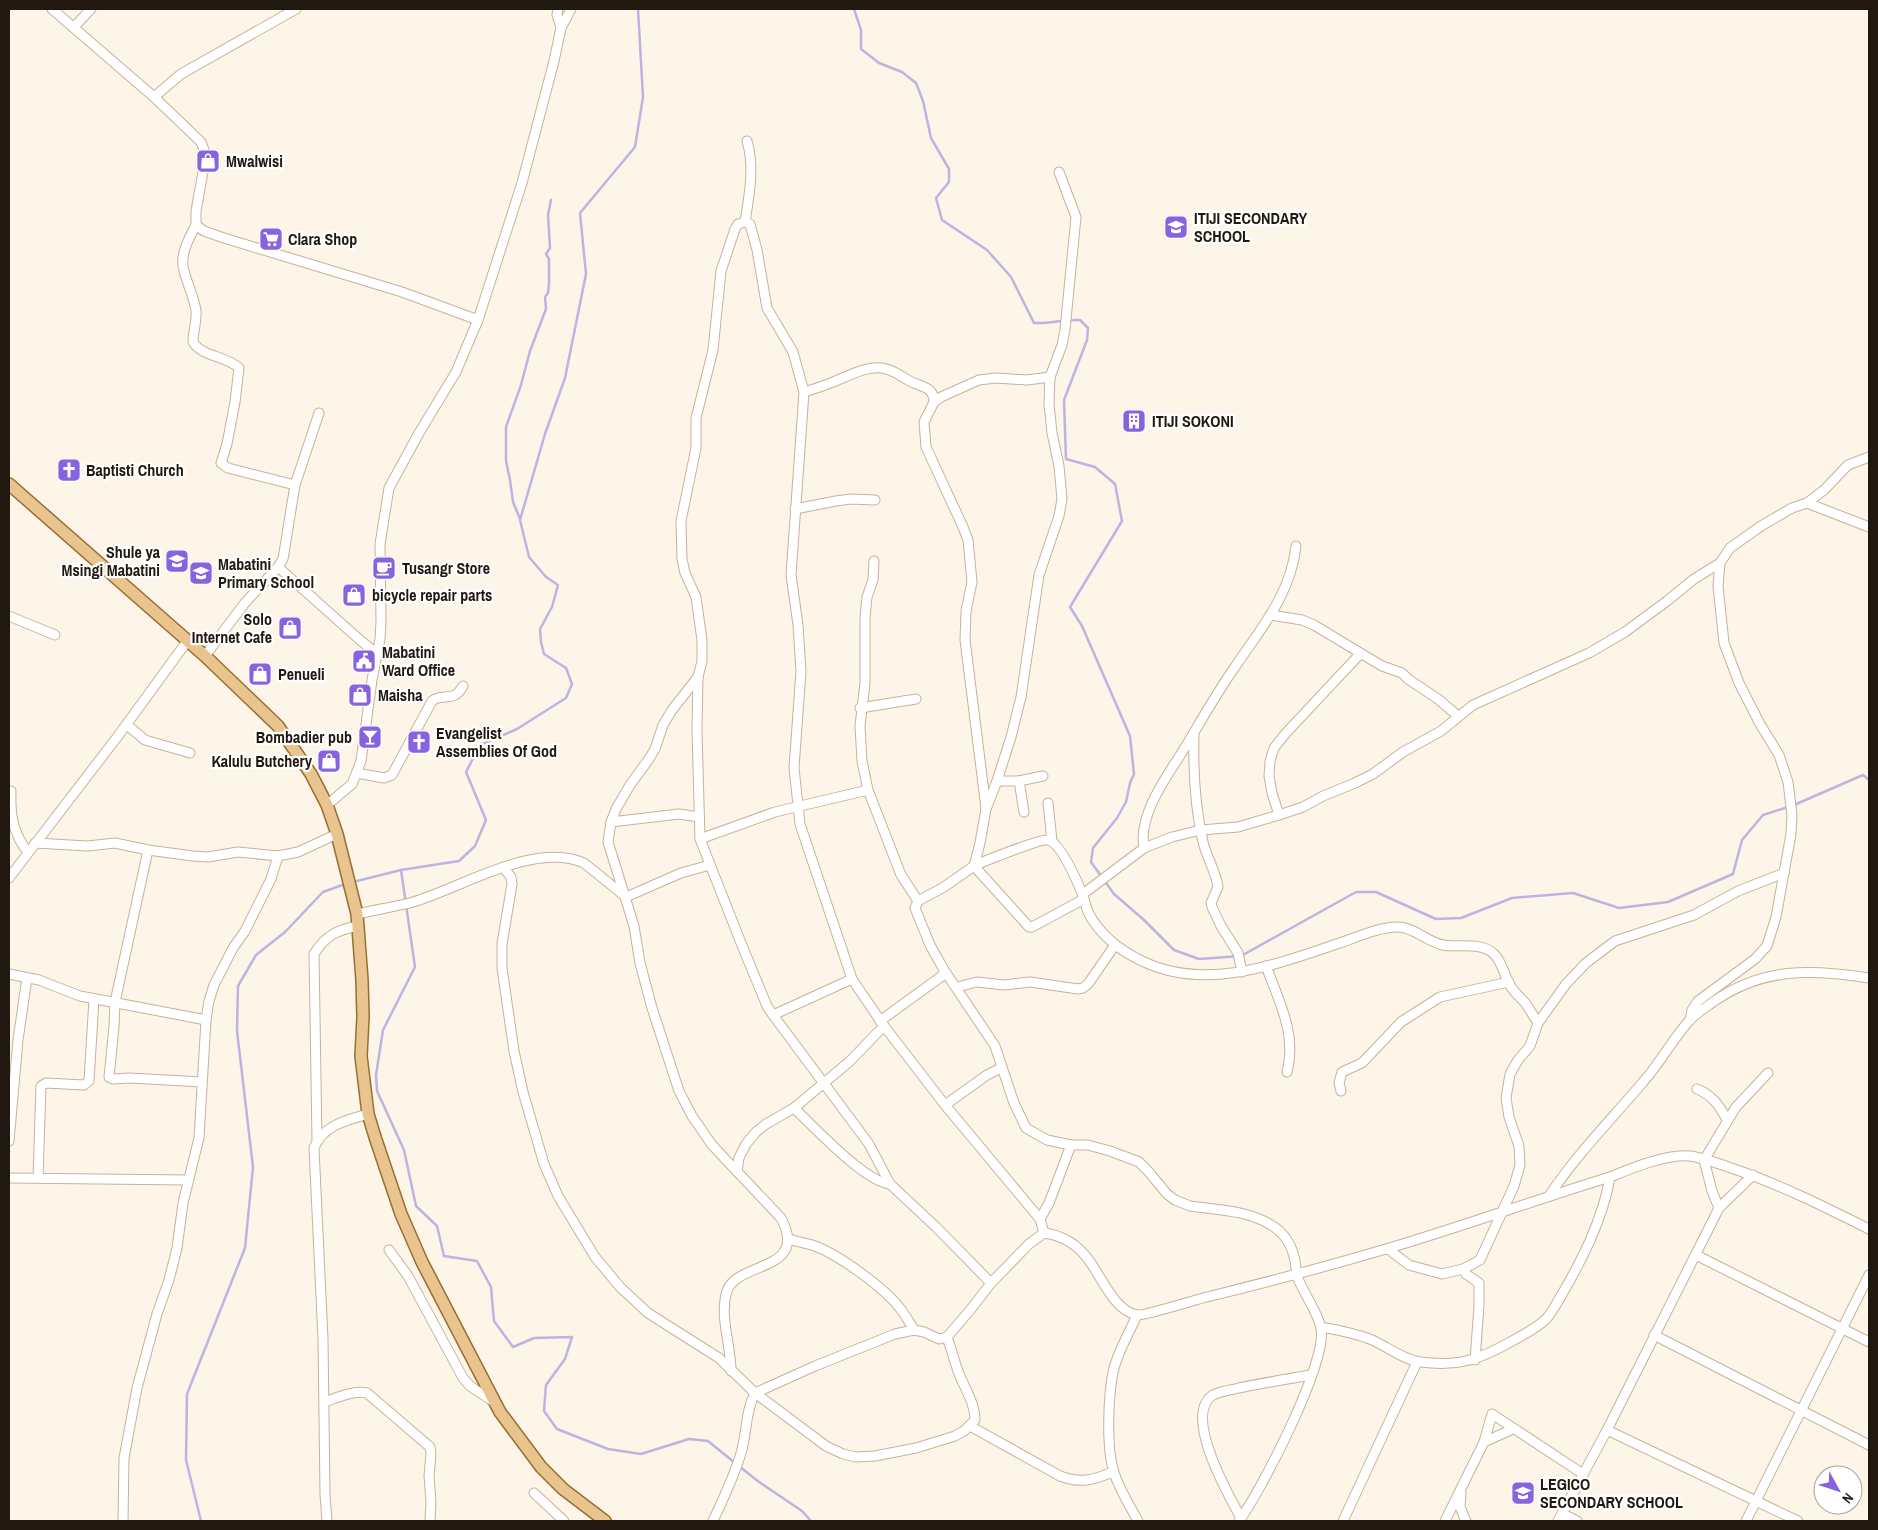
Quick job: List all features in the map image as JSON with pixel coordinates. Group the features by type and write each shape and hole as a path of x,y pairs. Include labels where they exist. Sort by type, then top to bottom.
{"main road":[{"path":"9,484 205,656 278,726 302,760 327,805 347,870 358,926 363,1008 360,1056 368,1114 402,1214 422,1262 494,1402 513,1432 541,1467 563,1489 605,1521"}],"street":[{"path":"52,9 154,97 204,148 206,155 200,182 196,225 187,242 183,266 196,308 197,320 193,342 201,349 239,368 235,402 227,444 221,463 228,468 295,485"},
{"path":"74,27 91,9"},
{"path":"154,97 181,74 296,9"},
{"path":"558,9 557,15 561,28"},
{"path":"327,805 352,784 361,761 381,622 380,544 389,488 456,372 478,320 507,234 529,158 561,28 571,9"},
{"path":"745,222 750,164 750,150 747,141"},
{"path":"974,866 986,809 997,782 1011,737 1021,696 1039,576 1059,516 1062,499 1059,466 1049,415 1050,377 1062,345 1065,330 1076,217 1059,172"},
{"path":"991,1283 890,1184 869,1144 767,1006 700,838 697,730 698,677 702,661 700,621 696,596 685,573 682,559 681,521 696,448 696,418 713,350 721,271 738,224 745,222 750,224 757,250 767,308 793,352 804,392 791,575 798,625 801,671 794,768 800,824 852,979 882,1024 945,1105 1040,1220 1044,1233"},
{"path":"196,225 204,231 224,238 402,292 478,320"},
{"path":"804,392 836,381 852,373 882,368 929,388 934,396 934,402 924,422 926,447 965,534 970,554 972,582 966,611 965,640 986,809"},
{"path":"934,402 979,380 996,378 1027,380 1050,377"},
{"path":"205,656 244,604 282,559 287,541 295,485 319,413"},
{"path":"974,866 1029,927 1032,927 1083,897 1109,874 1144,848 1172,836 1201,830 1238,828 1303,807 1323,796 1356,783 1373,774 1403,752 1441,731 1473,705 1589,653 1625,632 1668,601 1694,579 1720,563 1730,548 1761,526 1792,508 1807,503 1824,490 1848,465 1869,457"},
{"path":"795,510 851,499 875,500"},
{"path":"1807,503 1869,527"},
{"path":"1144,848 1143,830 1156,796 1219,691 1271,615 1292,572 1296,546"},
{"path":"874,561 873,580 866,605 865,683 860,708 862,761 868,790 901,875 918,901"},
{"path":"1690,1020 1692,1010 1698,1001 1755,960 1767,946 1774,926 1791,834 1792,815 1788,782 1779,755 1760,724 1730,662 1724,643 1718,586 1720,563"},
{"path":"278,566 377,654"},
{"path":"1271,615 1302,620 1314,625 1382,666 1402,673 1458,716"},
{"path":"9,616 55,635"},
{"path":"9,878 127,725 188,640"},
{"path":"1280,815 1272,794 1269,776 1270,761 1274,748 1360,654"},
{"path":"698,677 672,710 663,725 649,759 630,785 611,822 608,842 634,926 640,963 650,999 679,1091 692,1116 712,1145 781,1218 788,1230 789,1239 784,1253 760,1269 742,1275 732,1282 727,1290 723,1306 731,1356 731,1371"},
{"path":"357,772 384,778 392,775 432,701 437,697 453,697 460,692 463,686"},
{"path":"860,708 916,699"},
{"path":"127,725 145,740 190,753"},
{"path":"1194,733 1194,783 1201,830 1207,856 1218,887 1212,907 1221,926 1238,953 1242,968"},
{"path":"997,782 1019,781 1043,776"},
{"path":"1019,781 1024,812"},
{"path":"700,838 775,812 868,790"},
{"path":"12,791 12,818 16,834 28,852"},
{"path":"1048,802 1052,841 1060,850 1083,897 1089,914 1115,945 1125,953 1147,963 1184,974 1220,975 1242,968 1266,966 1369,933 1405,927 1422,937 1444,946 1472,945 1492,952 1500,961 1508,982 1538,1023"},
{"path":"611,822 679,814 699,817"},
{"path":"35,843 88,846 115,843 148,850 208,857 238,852 278,856 298,852 337,834"},
{"path":"1052,841 1043,840 990,858 918,901 916,908 930,945 994,1046 1026,1128 1047,1140 1071,1145 1088,1144 1110,1150 1139,1162 1148,1170 1167,1194 1182,1203 1190,1206 1247,1214 1270,1224 1288,1241 1293,1250 1297,1275 1321,1327 1322,1342 1311,1376 1279,1452 1255,1497 1240,1520"},
{"path":"148,850 115,1002 110,1078 202,1082"},
{"path":"123,1521 124,1458 136,1397 144,1360 177,1248 188,1180 199,1138 206,1020 209,1001 214,985 233,948 245,931 271,879 278,856"},
{"path":"356,914 414,902 503,867 550,856 576,860 591,868 626,897"},
{"path":"626,897 681,873 710,865"},
{"path":"503,867 511,877 512,884 502,952 502,968 514,1051 534,1130 544,1164 558,1196 595,1258 620,1287 648,1314 719,1358 754,1394 826,1446 842,1454 856,1457 875,1456 916,1448 955,1436 964,1431 975,1420 975,1413 947,1337"},
{"path":"1388,1249 1409,1265 1442,1274 1463,1270 1480,1260 1514,1186 1520,1164 1519,1146 1509,1117 1506,1098 1510,1074 1518,1060 1530,1046 1538,1023 1576,972 1596,954 1615,941 1694,915 1738,891 1784,873"},
{"path":"317,1140 314,954 320,944 334,932 358,926"},
{"path":"957,987 977,982 1004,985 1030,982 1078,989 1084,988 1115,945"},
{"path":"1266,966 1286,1018 1291,1058 1287,1072"},
{"path":"1549,1196 1578,1155 1645,1080 1690,1020 1721,996 1751,981 1797,972 1819,972 1869,978"},
{"path":"737,1172 739,1158 746,1144 756,1132 794,1108 849,1062 882,1024 946,973"},
{"path":"9,974 44,982 67,992 94,999 206,1020"},
{"path":"9,1141 13,1039 27,978"},
{"path":"773,1015 852,979"},
{"path":"1341,1091 1339,1083 1342,1072 1362,1063 1401,1022 1432,1001 1447,994 1467,992 1508,982"},
{"path":"38,1178 41,1086 46,1083 84,1085 89,1081 94,999"},
{"path":"945,1105 987,1075 1001,1068"},
{"path":"1719,1208 1712,1191 1704,1160 1728,1120 1745,1097 1768,1073"},
{"path":"1697,1089 1709,1095 1721,1108 1728,1120"},
{"path":"794,1108 844,1155 874,1179 890,1184"},
{"path":"327,1521 323,1339 314,1148 317,1140 326,1130 368,1114"},
{"path":"1040,1220 1049,1203 1071,1145"},
{"path":"1044,1233 1062,1238 1076,1246 1085,1254 1118,1303 1129,1312 1143,1315 1388,1249 1503,1210 1610,1177 1629,1169 1676,1157 1690,1156 1753,1175 1790,1189 1869,1229"},
{"path":"1577,1521 1561,1518 1719,1208 1753,1175"},
{"path":"1321,1327 1354,1334 1371,1340 1417,1362 1452,1364 1475,1360 1522,1336 1546,1319 1568,1284 1603,1208 1610,1177"},
{"path":"9,1178 188,1180"},
{"path":"713,1521 730,1484 741,1452 750,1402 754,1394 815,1366 895,1334 914,1330 939,1338 947,1337 991,1283 1029,1244 1044,1233"},
{"path":"789,1239 815,1246 856,1270 882,1290 898,1306 914,1330"},
{"path":"389,1250 408,1276 463,1378 470,1386 494,1402"},
{"path":"1696,1255 1869,1342"},
{"path":"1463,1270 1479,1283 1475,1360"},
{"path":"1746,1521 1869,1275"},
{"path":"1137,1315 1114,1368 1111,1387 1109,1438 1113,1472 1138,1521"},
{"path":"1654,1335 1801,1412 1869,1445"},
{"path":"1342,1521 1417,1362"},
{"path":"1240,1520 1211,1458 1203,1418 1205,1404 1212,1396 1223,1392 1272,1381 1311,1376"},
{"path":"324,1402 344,1395 367,1393 430,1447 428,1476 431,1502 430,1521"},
{"path":"1448,1521 1462,1486 1484,1442 1492,1414 1583,1474"},
{"path":"970,1426 1060,1476 1072,1480 1084,1481 1113,1472"},
{"path":"1484,1442 1513,1429"},
{"path":"1607,1430 1798,1521"},
{"path":"1462,1486 1460,1507 1466,1521"},
{"path":"534,1493 564,1521"}],"waterway":[{"path":"353,882 401,870 459,861 475,846 486,820 466,772 480,745 517,729 566,698 572,684 566,668 544,654 540,629 552,607 558,585 546,577 529,557 520,520 545,434 565,378 586,274 580,213 635,147 643,97 638,9"},
{"path":"854,9 861,30 861,49 879,63 902,72 916,83 923,101 931,138 949,169 949,182 936,198 942,220 987,250 1011,277 1034,323 1080,320 1088,328 1087,340 1064,400 1066,459 1095,467 1115,484 1122,521 1070,607 1082,626 1130,736 1134,774 1126,802 1117,818 1093,848 1091,862 1114,894 1174,950 1199,959 1241,956 1356,892 1376,892 1436,919 1461,918 1512,898 1573,893 1619,908 1668,902 1733,874 1742,840 1763,815 1788,807"},
{"path":"520,519 513,502 506,461 506,427 521,385 530,351 546,309 545,297 548,293 549,284 549,259 546,254 550,248 548,215 551,200"},
{"path":"1794,805 1863,775 1869,780"},
{"path":"401,870 415,967 383,1030 376,1075 377,1091 404,1150 416,1206 437,1226 444,1256 477,1261 491,1287 494,1321 513,1347 534,1338 572,1337 565,1359 546,1385 544,1411 557,1429 608,1449 641,1454 689,1439 708,1441 735,1463"},
{"path":"201,1521 186,1460 187,1394 245,1248 253,1167 237,1031 238,986 256,955 285,932 323,892 345,884"},
{"path":"739,1466 802,1511 811,1521"}],"place":[{"name":"Mwalwisi","path":"208,161"},
{"name":"ITIJI SECONDARY SCHOOL","path":"1176,227"},
{"name":"Clara Shop","path":"271,239"},
{"name":"ITIJI SOKONI","path":"1134,421"},
{"name":"Baptisti Church","path":"69,470"},
{"name":"Shule ya Msingi Mabatini","path":"177,561"},
{"name":"Tusangr Store","path":"384,568"},
{"name":"Mabatini Primary School","path":"201,573"},
{"name":"bicycle repair parts","path":"354,595"},
{"name":"Solo Internet Cafe","path":"290,628"},
{"name":"Mabatini Ward Office","path":"364,661"},
{"name":"Penueli","path":"260,674"},
{"name":"Maisha","path":"360,695"},
{"name":"Bombadier pub","path":"370,737"},
{"name":"Evangelist Assemblies Of God","path":"419,742"},
{"name":"Kalulu Butchery","path":"329,761"},
{"name":"LEGICO SECONDARY SCHOOL","path":"1523,1493"}]}
